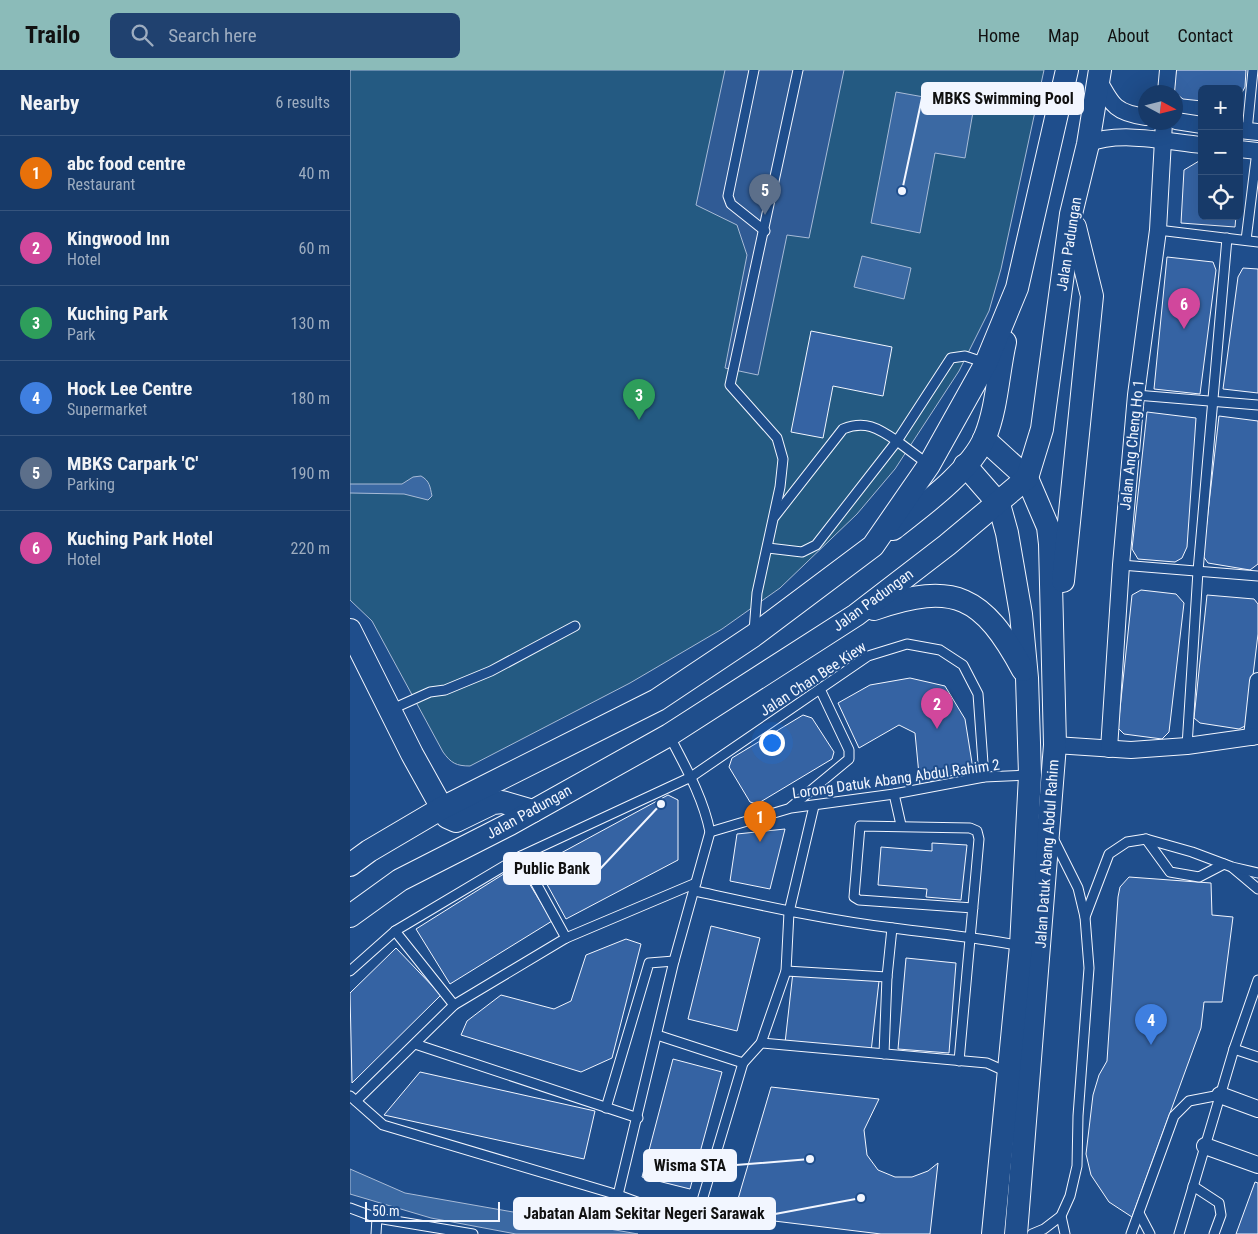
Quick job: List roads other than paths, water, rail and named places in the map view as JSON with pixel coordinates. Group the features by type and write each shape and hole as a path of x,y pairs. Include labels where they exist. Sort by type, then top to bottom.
{"main road":[{"path":"350,865 369,851 442,808 657,700 753,636 873,546 956,478 984,439 990,422 1017,288 1066,70"},
{"name":"Jalan Padungan","path":"350,916 400,880 533,811 669,735 856,615 999,504 1027,478 1042,429 1071,214 1088,144 1099,75"},
{"path":"1054,666 1092,296 1071,214"},
{"path":"873,546 929,465 986,363 1017,288"},
{"path":"984,439 1027,478"},
{"path":"965,466 999,504"},
{"name":"Jalan Datuk Abang Abdul Rahim","path":"1016,1234 1055,745 1054,666 1048,527 1027,478"},
{"name":"Jalan Datuk Abang Abdul Rahim","path":"993,1234 1021,946 1030,775 1027,678 1021,614 1007,533 999,504"},
{"path":"856,615 908,597 928,595 949,596 970,604 986,616 1008,643 1027,678"},
{"path":"350,630 447,817 456,821 493,803 502,802 533,811"}],"street":[{"path":"1167,85 1168,70"},
{"path":"1099,75 1115,107 1126,115 1138,116"},
{"path":"1183,122 1198,124"},
{"name":"Jalan Ang Cheng Ho 1","path":"1109,749 1120,565 1136,395 1158,230 1163,130"},
{"path":"1088,144 1112,138 1198,145"},
{"path":"1243,149 1258,151"},
{"path":"1055,745 1131,750 1187,746 1255,736 1258,681"},
{"path":"1220,1095 1258,1109"},
{"path":"1205,1146 1258,1165"}],"lane":[{"path":"754,70 728,196 731,204 765,232"},
{"path":"753,636 757,592 774,518 783,459 777,438 730,385 765,232 798,70"},
{"path":"1248,131 1253,70"},
{"path":"1246,240 1258,151"},
{"path":"1158,230 1258,242"},
{"path":"1187,746 1198,571 1227,238"},
{"path":"768,548 802,552 816,545 897,441 951,358 965,356 986,363"},
{"path":"1136,395 1258,405"},
{"path":"774,518 843,429 857,424 869,425 897,441 929,465"},
{"path":"1120,565 1258,576"},
{"path":"390,710 430,692 445,690 492,671 575,626"},
{"name":"Jalan Chan Bee Kiew","path":"350,971 395,931 521,856 691,777 868,656 907,644 940,650 963,665 978,694 984,777"},
{"path":"790,808 849,760 849,750 820,689"},
{"path":"618,1196 674,961 710,832 707,816 691,777 669,735"},
{"name":"Lorong Datuk Abang Abdul Rahim 2","path":"710,832 790,808 894,794 984,777 1030,775"},
{"path":"894,794 901,825"},
{"path":"814,806 789,912 786,971 761,1043 743,1063 698,1214 693,1220 683,1219 618,1196 383,1125 353,1099 415,1044 454,1005 566,938 696,887 789,912 892,928 971,936 1021,946"},
{"path":"959,1061 971,936 979,839 977,831 970,828 901,825 860,826 854,897 859,900 973,908"},
{"path":"1032,1234 1044,1229 1061,1216 1070,1196 1077,1166 1078,1116 1090,968 1085,917 1078,888 1049,831"},
{"path":"1085,917 1109,854 1127,842 1146,839 1192,852 1228,866 1258,873"},
{"path":"1146,839 1170,872 1199,876 1228,866"},
{"path":"521,856 566,938"},
{"path":"1228,866 1258,889"},
{"path":"884,1054 887,977 892,928"},
{"path":"395,931 454,1005"},
{"path":"606,1108 648,963 674,961"},
{"path":"786,971 887,977"},
{"path":"1179,1234 1234,1049 1258,980"},
{"path":"657,1035 743,1063"},
{"path":"761,1043 986,1064 1010,1074"},
{"path":"415,1044 638,1118"},
{"path":"1234,1049 1258,1056"},
{"path":"1131,1234 1174,1116 1189,1101 1220,1095"},
{"path":"1193,1186 1219,1203 1221,1215 1214,1234"},
{"path":"350,1208 377,1218 427,1230 473,1234"},
{"path":"1139,1213 1150,1234"},
{"path":"1061,1216 1065,1234"},
{"path":"376,1234 377,1218"}],"place":[{"name":"MBKS Swimming Pool","path":"902,191"},
{"name":"MBKS Carpark 'C'","path":"765,215"},
{"name":"Kuching Park Hotel","path":"1184,329"},
{"name":"Kuching Park","path":"639,420"},
{"name":"Kingwood Inn","path":"937,729"},
{"name":"Public Bank","path":"661,804"},
{"name":"abc food centre","path":"760,842"},
{"name":"Hock Lee Centre","path":"1151,1045"},
{"name":"Wisma STA","path":"810,1159"},
{"name":"Jabatan Alam Sekitar Negeri Sarawak","path":"861,1198"}]}
